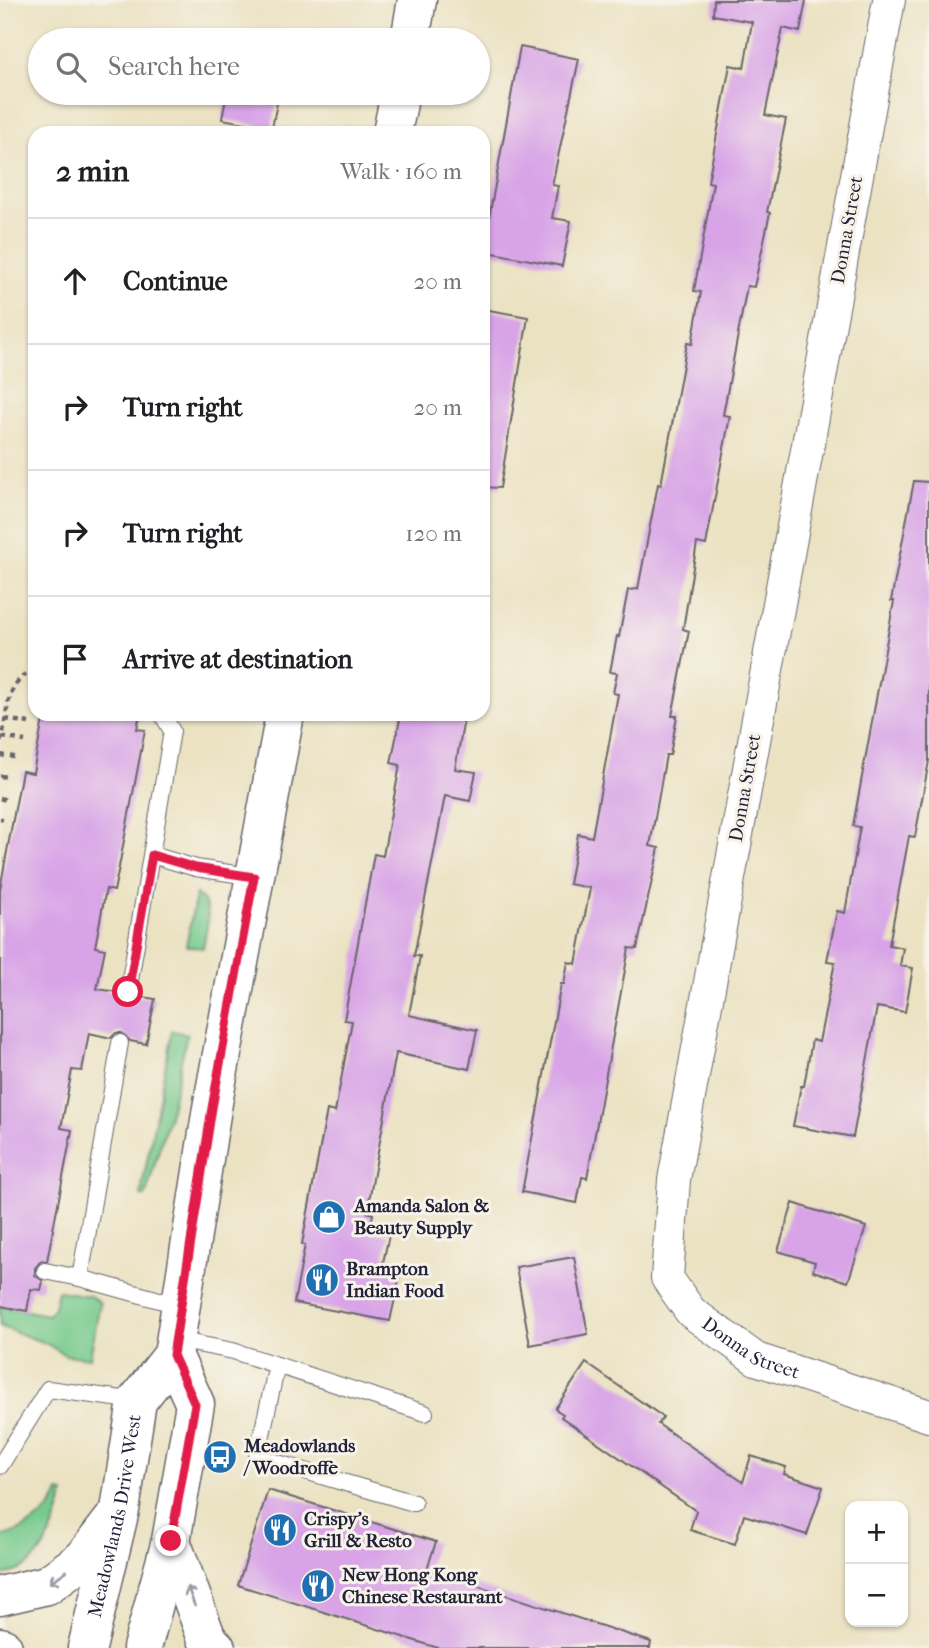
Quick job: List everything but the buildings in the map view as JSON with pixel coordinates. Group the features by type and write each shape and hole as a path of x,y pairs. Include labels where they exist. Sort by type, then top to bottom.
{"main road":[{"path":"412,28 417,0"},
{"path":"394,126 398,105"},
{"name":"Meadowlands Drive West","path":"87,1648 120,1510 137,1401 177,1334 212,1108 284,721"},
{"path":"142,1648 171,1541 195,1404 177,1334"},
{"path":"0,1596 47,1585 83,1559 120,1510"},
{"path":"171,1541 206,1639 216,1648"}],"street":[{"name":"Donna Street","path":"889,0 674,1180 667,1278 691,1312 756,1359 929,1416"}],"lane":[{"path":"128,992 172,732 166,721"},
{"path":"152,855 196,868 254,877"},
{"path":"80,1278 120,1043"},
{"path":"46,1271 80,1278 177,1334 425,1413"},
{"path":"278,1365 257,1457 414,1503"},
{"path":"0,1466 48,1389 137,1401"}],"path":[{"path":"25,741 1,740 10,692 19,677 28,671"},
{"path":"5,719 29,723"},
{"path":"0,755 14,757"},
{"path":"0,776 10,778"}],"green space":[{"path":"196,894 206,905 207,912 203,948 186,946"},
{"path":"172,1031 187,1034 171,1109 145,1197 141,1196 141,1192"},
{"path":"58,1291 90,1296 100,1303 90,1358 65,1355 47,1344 0,1326 0,1306 48,1315 54,1307"},
{"path":"59,1492 64,1493 61,1506 44,1546 26,1566 14,1572 0,1574 0,1537 18,1531 43,1515"}],"place":[{"name":"Amanda Salon & Beauty Supply","path":"329,1217"},
{"name":"Brampton Indian Food","path":"322,1280"},
{"name":"Meadowlands / Woodroffe","path":"220,1457"},
{"name":"Crispy's Grill & Resto","path":"280,1530"},
{"name":"New Hong Kong Chinese Restaurant","path":"318,1586"}],"route":[{"path":"128,992 152,855 196,868 254,877 212,1108 173,1355 195,1404 171,1541"}]}
